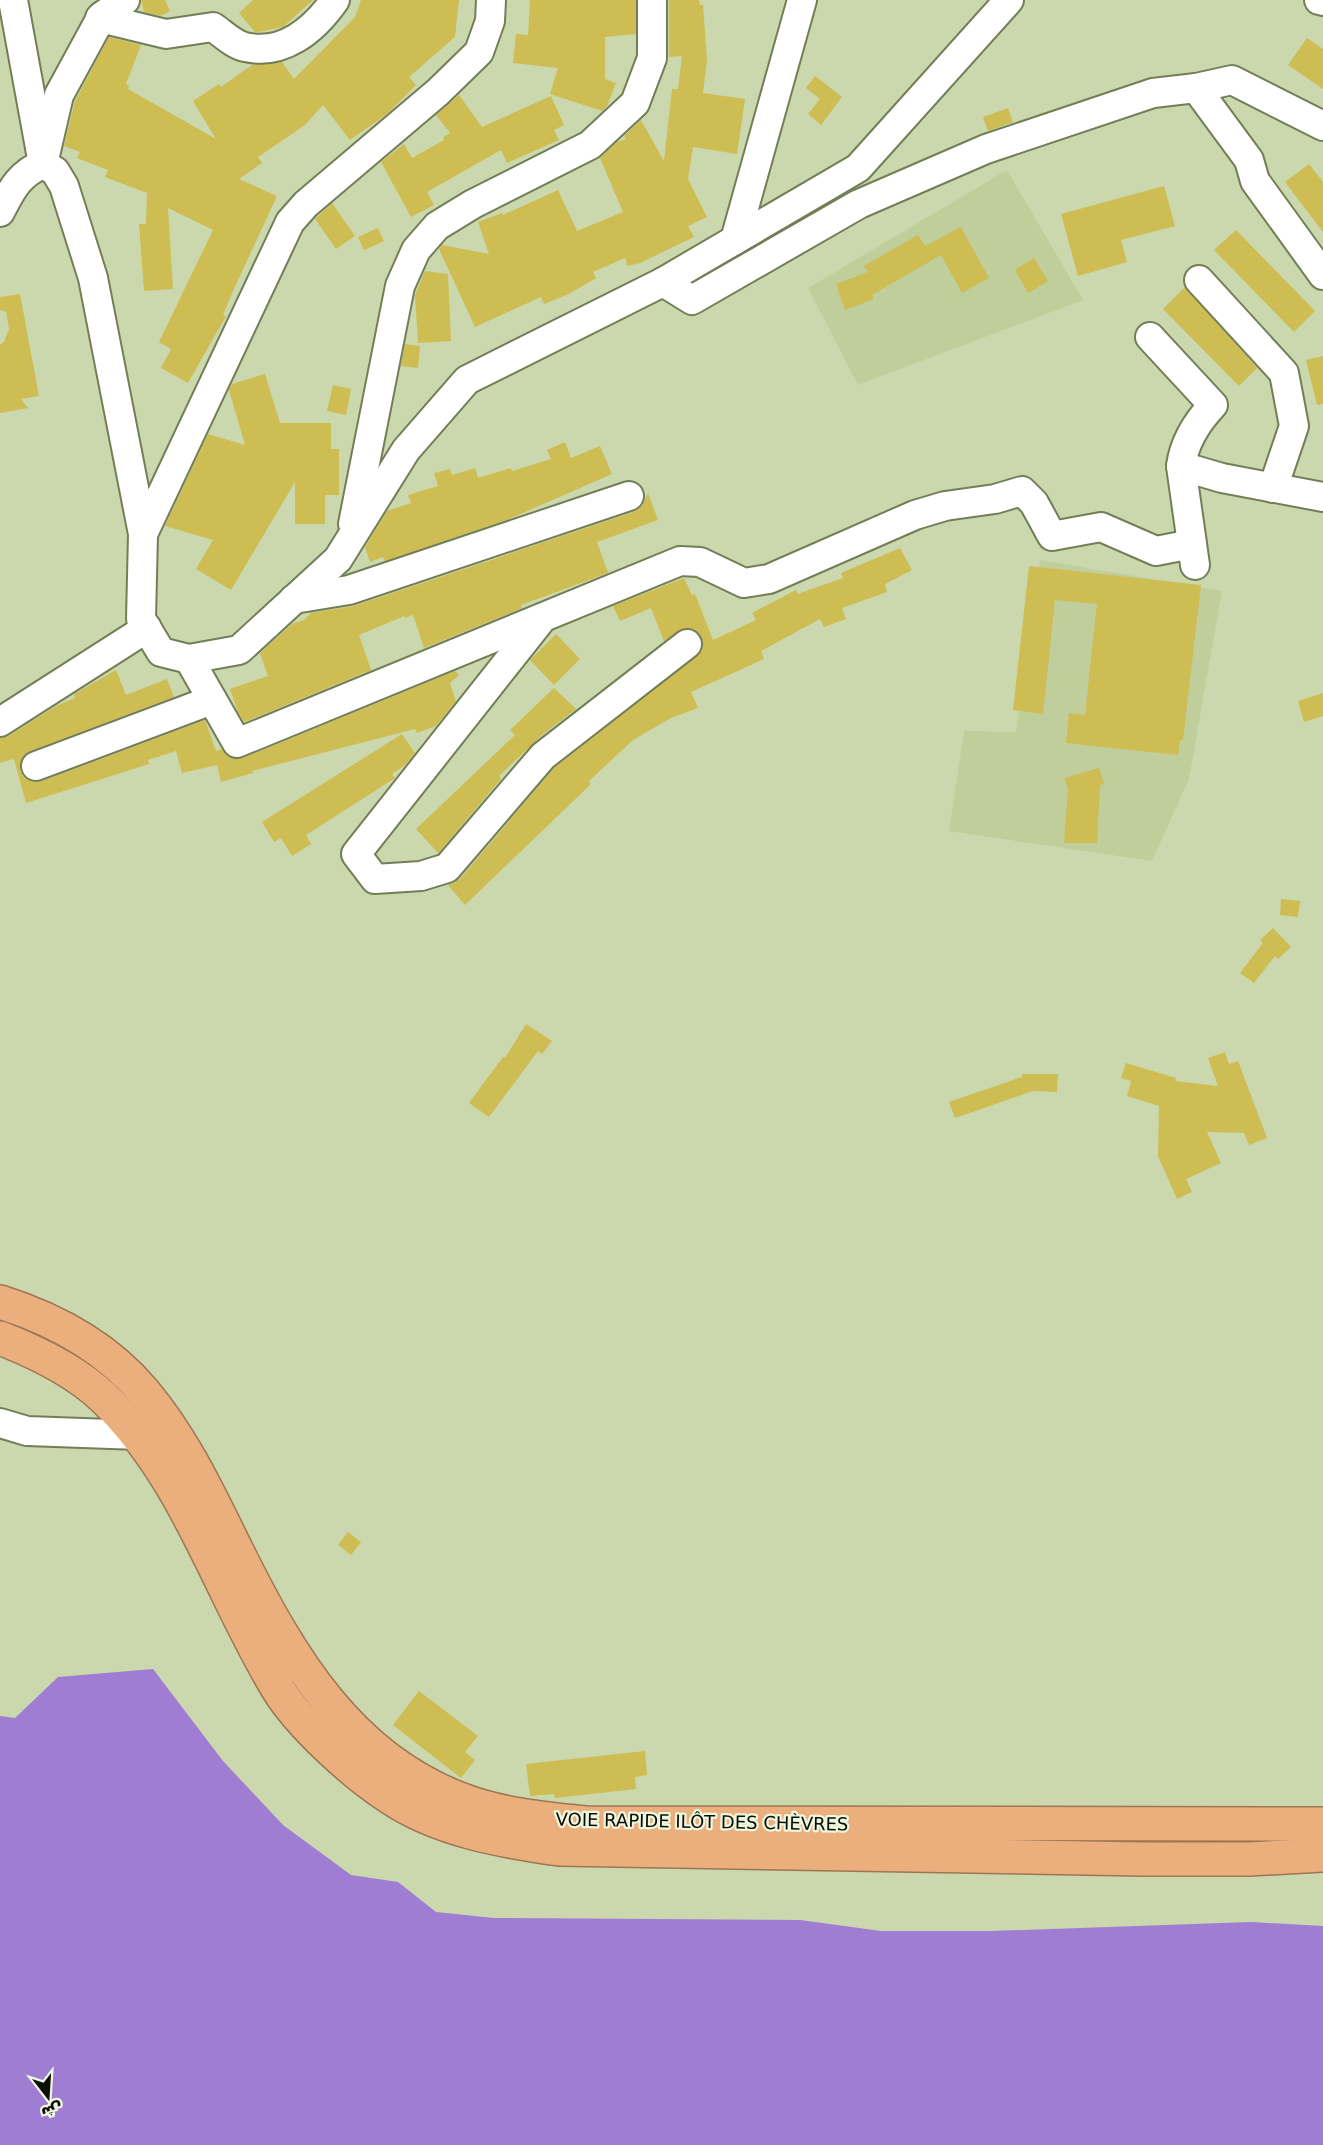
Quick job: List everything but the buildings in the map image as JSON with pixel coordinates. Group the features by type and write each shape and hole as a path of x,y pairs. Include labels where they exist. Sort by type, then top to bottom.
{"highway":[{"name":"VOIE RAPIDE ILÔT DES CHÈVRES","path":"0,1302 56,1324 121,1368 144,1391 192,1459 240,1556 303,1672 352,1729 382,1754 407,1773 464,1801 535,1818 585,1823 1323,1824"},
{"name":"VOIE RAPIDE ILÔT DES CHÈVRES","path":"0,1338 52,1362 104,1397 139,1435 172,1486 279,1691 332,1752 389,1797 447,1825 500,1840 560,1849 1143,1859 1249,1859 1323,1855"}],"street":[{"path":"13,0 43,164 55,171 64,186 93,278 143,534 141,619 161,652 189,659 239,650 338,559 406,450 467,380 663,282 858,168 1009,0"},
{"path":"43,164 59,95 100,18 125,0"},
{"path":"100,18 166,34 213,27 242,47 275,50 319,23 335,0"},
{"path":"143,534 290,222 306,204 438,92 479,52 490,21 491,0"},
{"path":"349,542 399,286 416,250 437,226 473,204 590,145 635,103 652,57 652,0"},
{"path":"735,240 802,0"},
{"path":"663,282 692,300 859,204 986,149 1153,93 1196,88 1232,80 1323,126"},
{"path":"1196,88 1249,160 1255,181 1323,275"},
{"path":"0,212 16,181 27,171 43,164"},
{"path":"1199,280 1284,373 1294,426 1273,488"},
{"path":"189,659 237,742 680,561 700,562 744,583 769,579 915,515 945,506 995,499 1022,491 1034,503 1052,536 1101,527 1156,551 1193,554 1181,466 1184,449 1204,414 1213,405 1150,338"},
{"path":"1181,466 1222,478 1323,497"},
{"path":"294,599 349,590 629,496"},
{"path":"542,619 356,854 375,879 421,876 447,868 543,756 687,644"},
{"path":"0,722 147,628"},
{"path":"36,766 212,700"},
{"path":"0,1423 27,1431 139,1435"}],"shaded area":[{"path":"1007,170 1083,300 858,385 808,288"},
{"path":"1040,560 1222,591 1189,779 1152,861 949,831 964,731 1016,732"},
{"path":"153,1669 223,1761 283,1825 351,1875 398,1882 436,1912 494,1918 800,1920 881,1931 991,1931 1251,1922 1323,1926 1323,2145 0,2145 0,1716 15,1718 58,1677"}]}
